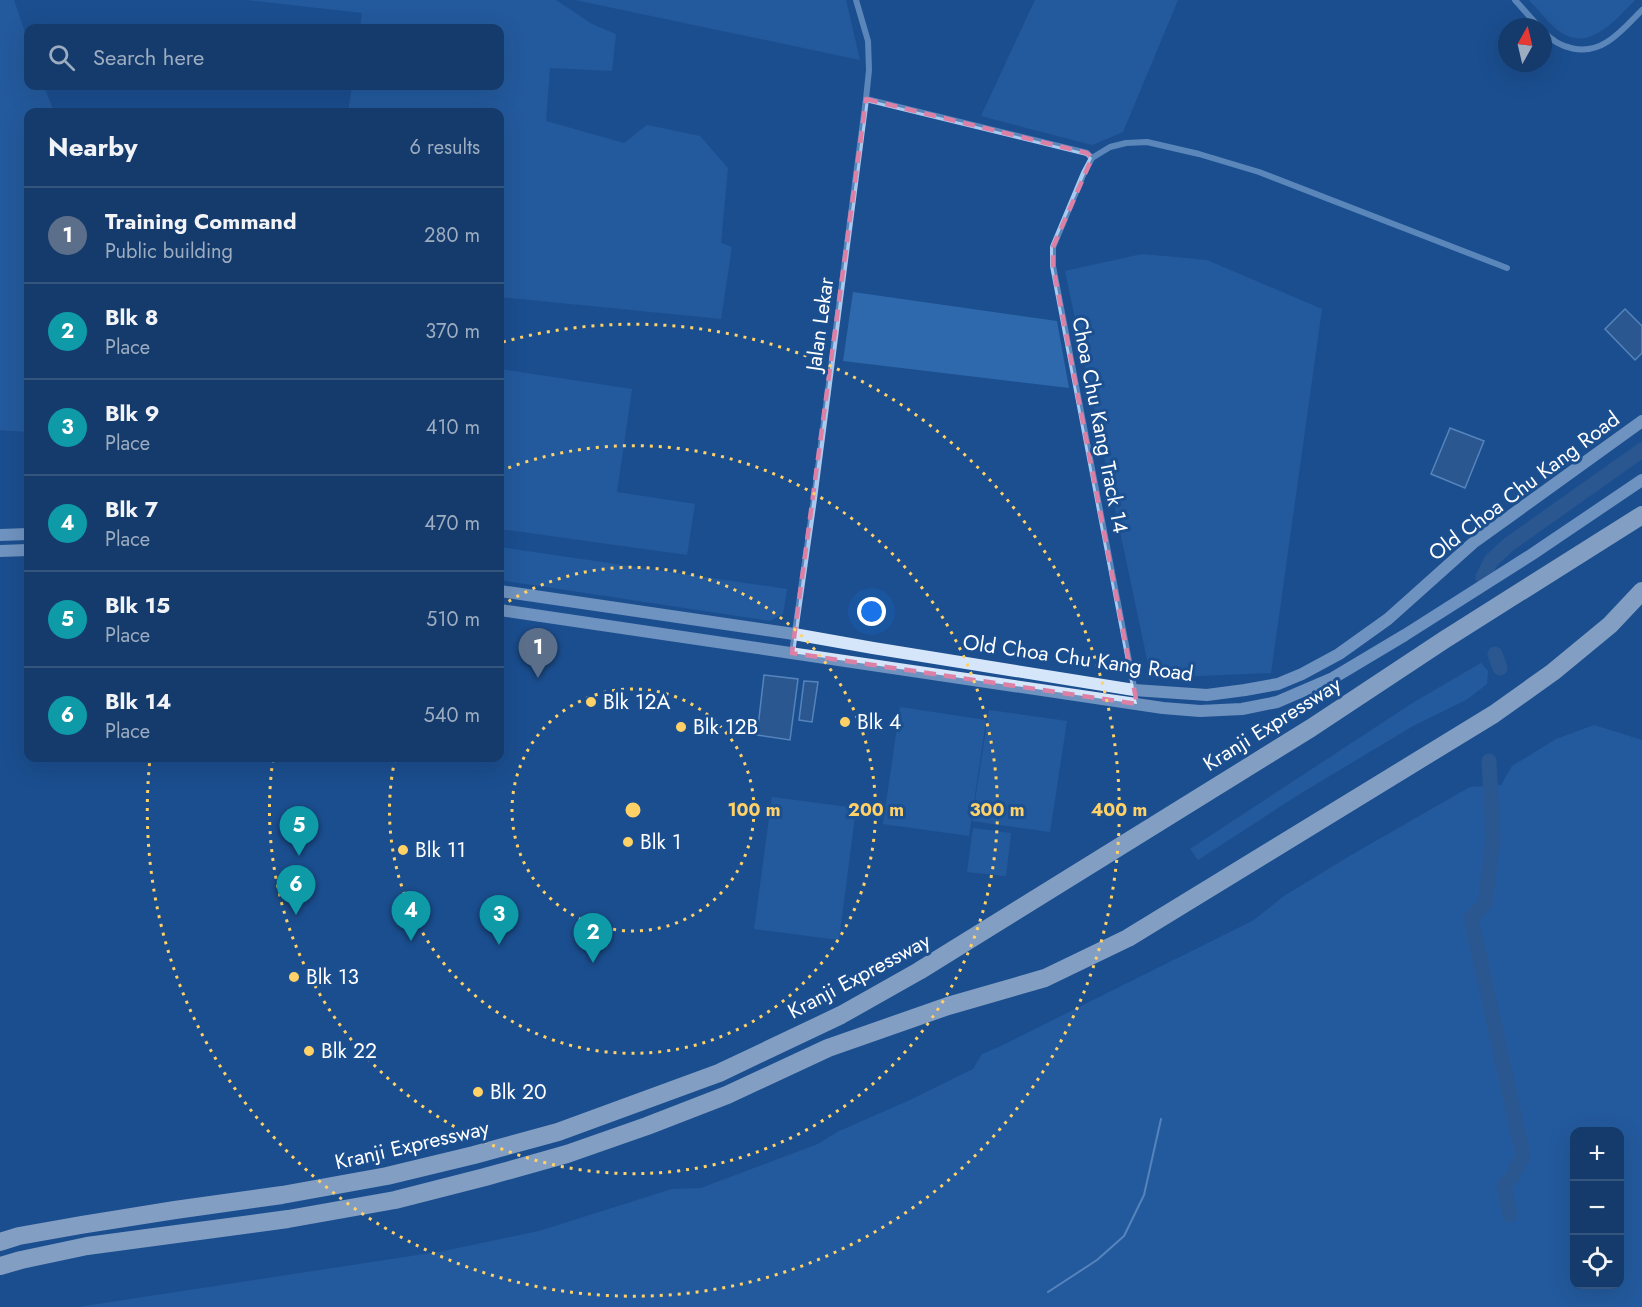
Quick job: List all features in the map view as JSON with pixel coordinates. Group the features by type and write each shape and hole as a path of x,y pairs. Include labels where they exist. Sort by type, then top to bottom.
{"highway":[{"name":"Kranji Expressway","path":"0,1242 19,1236 81,1225 282,1195 387,1176 558,1132 719,1073 841,1015 919,971 1311,728 1444,640 1642,515"},
{"path":"0,1266 87,1246 288,1219 395,1200 485,1177 567,1154 647,1126 727,1095 839,1044 948,1006 1045,978 1128,938 1494,714 1553,672 1610,625 1642,591"}],"main road":[{"name":"Old Choa Chu Kang Road","path":"504,592 794,634 1134,690 1208,694 1245,690 1278,684 1328,660 1388,619 1473,543 1642,421"},
{"name":"Old Choa Chu Kang Road","path":"504,611 1137,704 1200,711 1242,709 1277,702 1333,678 1406,635 1642,480"},
{"path":"0,535 24,534"},
{"path":"0,550 24,550"},
{"path":"1388,619 1401,624 1406,635"}],"street":[{"name":"Jalan Lekar","path":"792,653 869,70 868,41 856,0"},
{"path":"1515,0 1531,18"},
{"path":"1552,39 1563,47 1592,49 1608,42 1642,10"},
{"path":"866,99 1087,153 1092,158 1110,147 1126,143 1148,142 1198,154 1259,171 1507,268"},
{"name":"Choa Chu Kang Track 14","path":"1092,158 1053,247 1053,266 1137,704"}],"highlighted area":[{"path":"866,99 1087,153 1092,158 1053,247 1053,266 1137,704 792,653"}],"shaded area":[{"path":"0,0 14,0 24,29 24,90 46,90 52,108 24,108 24,432 0,430"},
{"path":"248,0 556,0 592,24 616,34 612,71 550,68 546,121 624,143 647,125 700,136 728,168 721,243 732,247 721,319 504,297 504,108 349,108 351,90 504,90 504,24 361,24 362,13"},
{"path":"575,0 846,0 860,60"},
{"path":"1035,0 1178,0 1123,132 1092,145 981,116"},
{"path":"1529,0 1635,0 1609,25 1589,37 1567,36 1552,25 1552,18 1546,18"},
{"path":"1142,254 1207,260 1322,309 1271,673 1151,678 1065,271"},
{"path":"853,292 1057,321 1069,388 843,361"},
{"path":"1625,309 1642,326 1642,353 1635,360 1605,329"},
{"path":"504,370 632,389 617,492 695,504 687,555 504,530"},
{"path":"1450,428 1484,441 1465,488 1431,474"},
{"path":"504,548 787,589 783,614 770,621 504,581"},
{"path":"1481,663 1488,671 1487,684 1466,700 1413,726 1298,795 1198,860 1190,849 1414,702"},
{"path":"764,675 798,679 790,740 757,735"},
{"path":"804,681 818,682 812,722 799,720"},
{"path":"900,707 986,720 969,836 883,824"},
{"path":"989,710 1067,721 1050,832 972,821"},
{"path":"1594,725 1642,740 1642,1307 78,1307 444,1251 539,1231 672,1189 701,1188 818,1144 837,1132 973,1069 982,1054 1254,920 1284,896 1470,787 1501,785 1512,766 1556,739"},
{"path":"772,797 856,808 839,940 754,929"},
{"path":"973,828 1011,833 1006,876 967,872"}],"waterway":[{"path":"1483,577 1491,561 1508,545 1642,450"},
{"path":"1495,654 1500,668"},
{"path":"1489,761 1493,839 1485,904 1471,918 1523,1155 1511,1179 1504,1185 1510,1215"},
{"path":"1048,1292 1097,1260 1124,1236 1144,1195 1161,1119"}],"place":[{"name":"Training Command","path":"538,678"},
{"name":"Blk 12A","path":"591,702"},
{"name":"Blk 4","path":"845,722"},
{"name":"Blk 12B","path":"681,727"},
{"name":"Blk 1","path":"628,842"},
{"name":"Blk 11","path":"403,850"},
{"name":"Blk 15","path":"299,856"},
{"name":"Blk 14","path":"296,915"},
{"name":"Blk 7","path":"411,941"},
{"name":"Blk 9","path":"499,945"},
{"name":"Blk 8","path":"593,963"},
{"name":"Blk 13","path":"294,977"},
{"name":"Blk 22","path":"309,1051"},
{"name":"Blk 20","path":"478,1092"}]}
